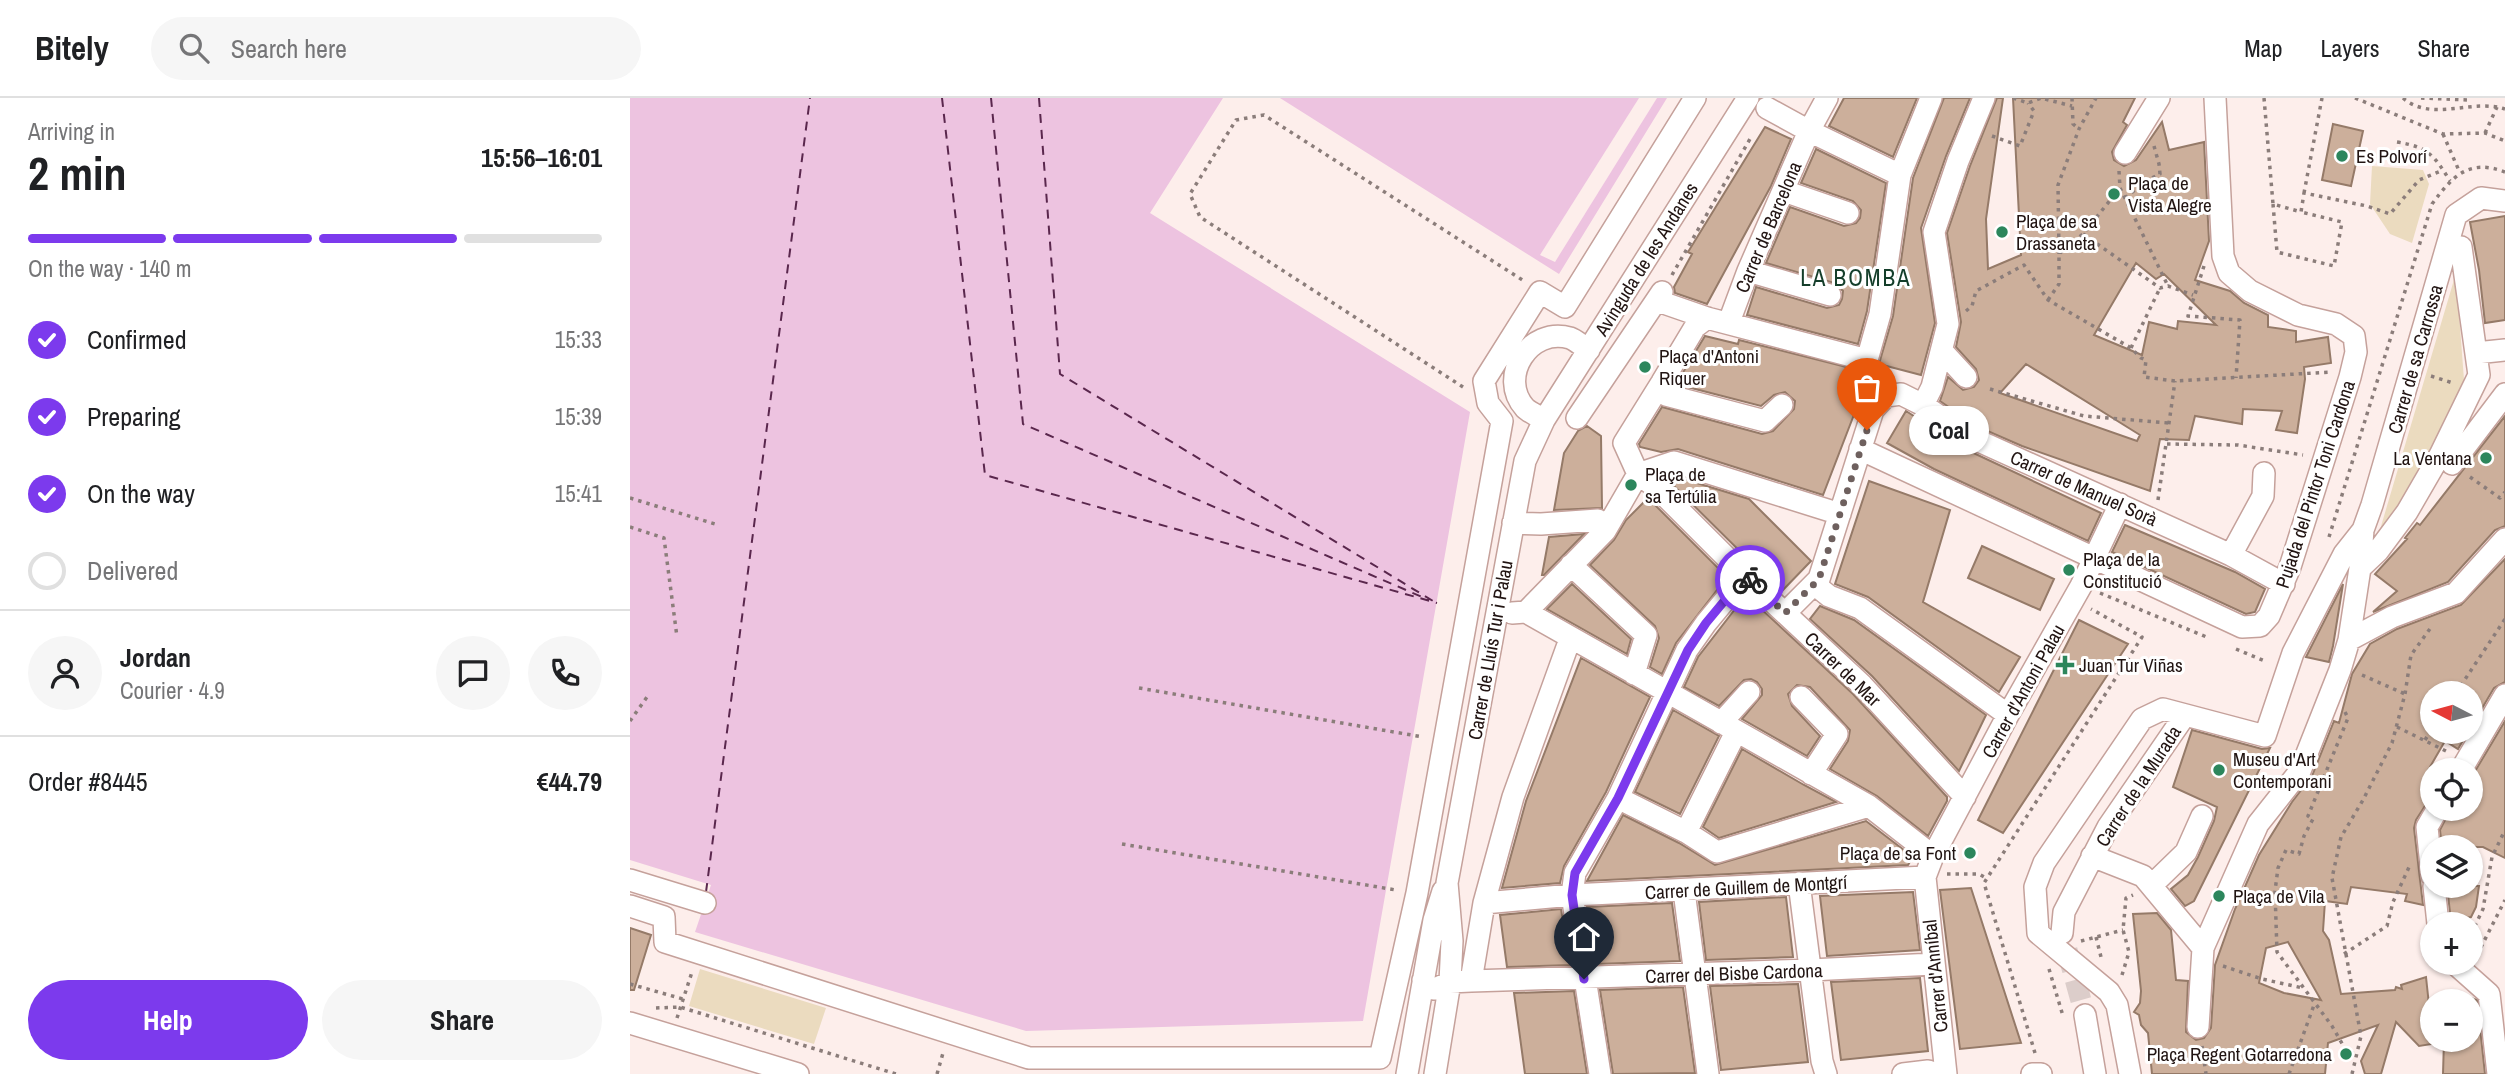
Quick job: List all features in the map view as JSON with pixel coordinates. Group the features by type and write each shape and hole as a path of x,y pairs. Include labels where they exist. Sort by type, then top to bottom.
{"street":[{"path":"630,906 664,917 665,942 1029,1058 1380,1058 1417,893 1502,421 1488,403 1484,381 1540,292 1565,307 1695,98"},
{"name":"Avinguda de les Andanes","path":"1544,420 1748,98"},
{"name":"Carrer de Barcelona","path":"1729,323 1748,271 1809,131 1827,98"},
{"path":"1577,418 1658,294 1707,318 1867,360 1880,314 1900,175 1931,98"},
{"path":"1923,405 1943,352 1946,317 1934,232 1958,161 1984,98"},
{"path":"2126,153 2159,98"},
{"path":"2215,98 2222,236"},
{"path":"1768,108 1900,175"},
{"path":"1784,191 1848,213"},
{"name":"Carrer de sa Carrossa","path":"2362,530 2376,493 2456,215 2481,198 2505,201"},
{"name":"Pujada del Pintor Toni Cardona","path":"2095,558 2242,627 2260,626 2269,616 2284,584 2350,377 2356,352 2354,336 2336,324 2298,315 2250,291 2229,273 2222,256 2222,236"},
{"name":"Carrer de sa Carrossa","path":"2360,568 2378,551 2407,512 2440,455 2479,375 2461,247"},
{"path":"1748,271 1830,295"},
{"path":"1638,474 1625,443 1664,389 1695,327 1707,318"},
{"path":"1544,420 1525,408 1515,388 1516,366 1522,356 1528,347 1548,337 1570,338 1588,350"},
{"path":"2476,353 2505,350"},
{"path":"1943,352 1966,377"},
{"path":"1664,389 1765,421 1782,405"},
{"name":"Carrer de Manuel Sorà","path":"1860,449 1873,410 1886,396 1900,394 1923,405 1970,437 2231,555 2284,584"},
{"path":"2452,464 2505,394"},
{"name":"Carrer de Lluís Tur i Palau","path":"1407,1074 1434,920 1447,883 1525,461 1544,420"},
{"path":"1785,613 1819,579 1860,449 2095,558"},
{"path":"1496,614 1526,612 1572,565 1638,474 1674,462 1840,513"},
{"path":"2231,555 2263,496 2264,473"},
{"name":"Carrer de Mar","path":"1638,474 1657,488 1745,576 1862,685 1965,797"},
{"name":"Carrer d'Antoni Palau","path":"1929,867 2008,715 2081,586 2120,505"},
{"path":"1513,523 1602,525"},
{"path":"2198,1027 2203,953 2258,824 2300,771 2347,669 2362,530"},
{"name":"Carrer de la Murada","path":"2052,938 2108,827 2185,715 2265,736 2293,653 2344,554 2362,530"},
{"path":"2349,640 2392,617 2456,593 2505,539"},
{"path":"1572,565 1646,635 1634,674"},
{"path":"1600,1074 1572,895 1575,873 1618,798 1688,650 1706,623 1745,576"},
{"path":"1814,584 1829,596 1860,608 2008,715"},
{"name":"Carrer de Lluís Tur i Palau","path":"1436,1074 1441,1031 1460,982 1513,797 1570,639 1526,612"},
{"path":"1570,639 1868,806 1929,867"},
{"path":"1686,832 1729,727 1749,692"},
{"path":"2468,758 2505,695"},
{"path":"1801,697 1837,734 1811,774"},
{"path":"2130,1074 2117,1005 2109,992 2052,938 2035,887 2043,863 2142,719 2163,709 2185,715"},
{"path":"1618,798 1686,832 1717,852"},
{"path":"1708,1074 1694,974 1694,890 1717,852 1868,806"},
{"path":"2152,885 2186,852 2202,816"},
{"path":"2092,856 2143,876 2203,953"},
{"name":"Carrer de Guillem de Montgrí","path":"1484,903 1572,895 1799,883 1929,867"},
{"name":"Carrer d'Anníbal","path":"1929,867 1934,964 1946,1074"},
{"path":"630,880 705,903"},
{"name":"Carrer de Lluís Tur i Palau","path":"1447,883 1452,941 1460,982"},
{"path":"1799,883 1822,1062 1826,1074"},
{"name":"Carrer del Bisbe Cardona","path":"1460,982 1934,964"},
{"path":"2468,975 2489,994 2498,1074"},
{"path":"1423,979 1428,988 1435,989 1460,982"},
{"path":"2085,1015 2095,1074"},
{"path":"1414,1028 1419,1023 1430,1020 1436,1023 1441,1031"},
{"path":"630,1023 798,1074"},
{"path":"1903,1074 1928,1071 1937,1074"},
{"path":"2032,1074 2041,1074"}],"path":[{"path":"2012,98 2040,99 2072,106"},
{"path":"2072,98 2073,124 2079,129"},
{"path":"2048,300 2059,284 2058,184 2079,129 2096,98"},
{"path":"2263,98 2277,253 2334,266 2342,222 2273,204"},
{"path":"2301,212 2322,98"},
{"path":"2355,98 2443,134 2485,133 2505,141"},
{"path":"2403,98 2414,107 2432,110 2497,107 2505,109"},
{"path":"2421,98 2469,100"},
{"path":"1972,128 2020,146 2034,111 2028,100"},
{"path":"2485,133 2497,107"},
{"path":"1658,294 1768,108"},
{"path":"1488,403 1200,217 1190,194 1236,120 1264,115 1540,292"},
{"path":"2142,128 2150,134 2160,163 2160,174 2146,181 2125,198 2168,286"},
{"path":"2443,134 2460,173"},
{"path":"2397,142 2417,145 2432,153 2450,181"},
{"path":"2325,549 2432,204 2460,173 2491,167 2505,172"},
{"path":"2304,193 2367,206 2390,214 2419,180 2443,170"},
{"path":"2059,254 2083,234 2120,188"},
{"path":"2083,234 2160,288 2168,286 2193,295"},
{"path":"2222,236 2215,238 2193,295 2188,316 2240,320 2236,378"},
{"path":"1946,317 1972,306 1976,291 2024,265 2048,300 2131,348 2146,360 2144,377 2175,381 2331,372 2350,377"},
{"path":"2131,348 2160,288"},
{"path":"2435,377 2454,384"},
{"path":"2155,520 2175,381"},
{"path":"1990,389 2084,416 2169,423"},
{"path":"2166,444 2238,445 2310,456"},
{"path":"2452,464 2500,498 2505,492"},
{"path":"630,498 715,524"},
{"path":"630,527 664,538 677,637"},
{"path":"2081,586 2217,641"},
{"path":"2464,681 2505,619"},
{"path":"2353,1074 2361,1036 2332,878 2341,837 2364,800 2392,743 2405,694 2411,655 2434,624"},
{"path":"2229,646 2275,665"},
{"path":"2347,669 2405,694"},
{"path":"1139,688 1444,741"},
{"path":"630,721 647,697"},
{"path":"2348,718 2308,816 2313,819 2299,854 2286,850 2278,868 2275,891 2277,952 2332,1026 2347,1052 2357,1054"},
{"path":"2397,727 2420,738"},
{"path":"2482,912 2492,857 2505,830"},
{"path":"1122,844 1417,893"},
{"path":"1929,867 1938,873 1979,874 1986,878"},
{"path":"2122,975 2129,952 2123,930 2126,898 2152,885"},
{"path":"2483,941 2505,900"},
{"path":"2344,954 2387,926 2393,902"},
{"path":"2063,1019 2052,938 2123,930"},
{"path":"671,1035 698,953"},
{"path":"2203,953 2213,963 2262,979 2305,988"},
{"path":"630,984 683,999"},
{"path":"2289,1074 2314,1005"},
{"path":"646,1008 680,1007 896,1074"},
{"path":"2198,1027 2206,1074"}],"shaded area":[{"path":"630,98 1223,98 1150,213 1470,412 1363,1021 1026,1031 695,932 711,885 630,860"},
{"path":"1280,98 1667,98 1559,274"},
{"path":"2372,166 2423,170 2429,184 2412,243 2390,234 2370,204"},
{"path":"2456,273 2464,380 2442,435 2411,491 2379,533"},
{"path":"700,969 826,1008 814,1044 689,1006"}],"pier":[{"path":"1639,98 1657,98 1555,262 1540,255"}],"building":[{"path":"1844,98 1917,98 1893,157 1829,126"},
{"path":"1944,98 1970,98 1921,228 1935,323 1921,375 1879,364 1893,316 1913,178"},
{"path":"1997,98 2003,98 1986,219 1988,269 2021,255 2013,98 2135,98 2123,122 2127,125 2112,152 2114,160 2124,166 2136,160 2162,122 2169,150 2204,142 2209,241 2195,280 2230,291 2244,303 2268,315 2268,327 2296,331 2296,342 2328,337 2331,363 2304,367 2305,379 2297,433 2276,430 2282,411 2243,409 2242,424 2195,416 2189,440 2160,439 2150,491 2022,446 1976,426 1940,401 1948,377 1963,390 1974,387 1979,380 1976,369 1956,347 1961,322 1947,233","holes":["2136,263 2156,279 2164,274 2216,325 2178,321 2177,329 2149,322 2142,355 2094,335","2026,364 2140,435 2137,441 2000,393"]},
{"name":"Es Polvorí","path":"2333,124 2363,131 2351,186 2322,180"},
{"path":"1765,127 1791,139 1771,186 1707,304 1675,293 1674,287 1692,254 1688,252"},
{"path":"1816,149 1886,183 1867,311 1858,344 1747,315 1756,287 1827,308 1839,305 1842,299 1843,291 1834,283 1766,263 1790,207 1844,226 1856,223 1860,218 1861,210 1853,201 1801,183"},
{"path":"2505,216 2505,320 2485,323 2470,222"},
{"path":"1705,336 1738,344 1739,340 1870,373 1823,495 1678,449 1661,452 1640,447 1639,444 1662,407 1762,434 1773,431 1794,409 1795,401 1785,392 1774,395 1761,406 1676,384"},
{"path":"1906,411 1965,449 2101,513 2088,541 1934,469 1887,443"},
{"path":"2505,416 2505,526 2495,530 2448,582 2373,612 2397,591 2375,574 2407,539 2405,538 2417,523 2420,525"},
{"path":"1587,426 1601,436 1602,508 1554,510 1564,453 1578,431"},
{"path":"1674,476 1749,499 1811,561 1781,592 1666,478"},
{"path":"1869,481 1950,510 1923,602 2020,657 1999,692 1868,597 1835,584"},
{"path":"1648,498 1727,577 1676,643 1662,674 1650,667 1659,638 1655,626 1590,565 1614,540 1626,520"},
{"path":"2125,525 2235,572 2265,589 2255,612 2246,614 2112,552"},
{"path":"1584,534 1544,575 1542,575 1549,537"},
{"path":"1982,546 2054,579 2040,610 1968,578"},
{"path":"2505,559 2505,682 2494,688 2483,707 2483,681 2420,681 2420,744 2443,744 2435,758 2420,758 2420,814 2414,828 2420,898 2423,905 2405,901 2407,894 2351,887 2347,904 2325,901 2323,931 2329,940 2341,994 2395,990 2396,987 2402,989 2401,985 2426,977 2427,989 2420,989 2420,1046 2396,1022 2381,1074 2365,1074 2361,1061 2378,1025 2328,1043 2325,1074 2152,1074 2148,1033 2141,1025 2139,1015 2134,1012 2140,1003 2141,991 2133,914 2157,913 2171,930 2176,980 2188,981 2186,1032 2196,1040 2204,1038 2211,1028 2215,965 2235,909 2259,855 2292,802 2312,776 2334,721 2339,723 2352,674 2370,644 2397,629 2461,605","holes":["2288,942 2321,1000 2284,993 2259,983 2266,948"]},
{"path":"1572,584 1631,639 1627,654 1547,609"},
{"path":"2343,584 2329,662 2306,657"},
{"path":"1746,595 1853,694 1947,797 1928,836 1877,796 1830,769 1848,741 1850,730 1810,687 1797,685 1788,694 1792,706 1820,736 1807,756 1742,719 1762,695 1762,689 1757,682 1744,680 1719,706 1684,687 1698,657"},
{"path":"1820,606 1854,620 1986,715 1959,771 1872,676 1810,619"},
{"path":"2079,620 2128,644 2003,833 1978,820"},
{"path":"1581,658 1650,697 1606,792 1564,866 1560,883 1502,888 1526,801"},
{"path":"1673,710 1719,736 1680,814 1635,792"},
{"path":"2505,721 2505,858 2483,847 2483,835 2441,835 2444,821 2483,821 2483,758"},
{"name":"Museu d'Art Contemporani","path":"2192,730 2262,749 2270,748 2194,901 2185,906 2171,889 2188,875 2214,821 2217,807 2173,787"},
{"path":"1742,749 1836,802 1719,838 1703,827"},
{"path":"1623,815 1679,843 1715,865 1866,821 1913,857 1908,865 1587,881"},
{"path":"1971,888 2021,1043 1960,1049 1940,890"},
{"path":"1913,892 1920,950 1827,956 1820,896"},
{"path":"1786,897 1793,957 1706,960 1699,902"},
{"path":"2448,898 2477,898 2474,912 2450,912"},
{"path":"1672,903 1680,961 1596,964 1587,907"},
{"path":"1561,909 1570,965 1507,967 1500,915"},
{"path":"630,928 651,935 634,990 630,990"},
{"path":"1920,978 1928,1051 1841,1060 1831,982"},
{"path":"1798,984 1808,1062 1721,1070 1710,986"},
{"path":"1683,987 1695,1073 1613,1074 1600,990"},
{"path":"1574,991 1587,1074 1525,1074 1514,993"},
{"path":"2444,1052 2483,1052 2485,1074 2443,1074"}],"ferry route":[{"path":"706,892 810,98"},
{"path":"942,98 985,475 1437,603"},
{"path":"991,98 1023,424 1429,600"},
{"path":"1039,98 1060,374 1433,601"}],"tunnel":[{"path":"2067,950 2085,1015"}],"way so far":[{"path":"1750,580 1785,613 1819,579 1867,430"}],"place":[{"name":"Es Polvorí","path":"2342,156"},
{"name":"Plaça de Vista Alegre","path":"2114,194"},
{"name":"Plaça de sa Drassaneta","path":"2002,232"},
{"name":"Plaça d'Antoni Riquer","path":"1645,367"},
{"name":"Coal","path":"1867,430"},
{"name":"La Ventana","path":"2486,458"},
{"name":"Plaça de sa Tertúlia","path":"1631,485"},
{"name":"Plaça de la Constitució","path":"2069,570"},
{"name":"Juan Tur Viñas","path":"2065,665"},
{"name":"Museu d'Art Contemporani","path":"2219,770"},
{"name":"Plaça de sa Font","path":"1970,853"},
{"name":"Plaça de Vila","path":"2219,896"},
{"name":"Plaça Regent Gotarredona","path":"2346,1054"}],"district":[{"name":"LA BOMBA","path":"1856,278"}],"route":[{"path":"1584,979 1572,895 1575,873 1618,798 1688,650 1706,623 1745,576 1750,580"}]}
